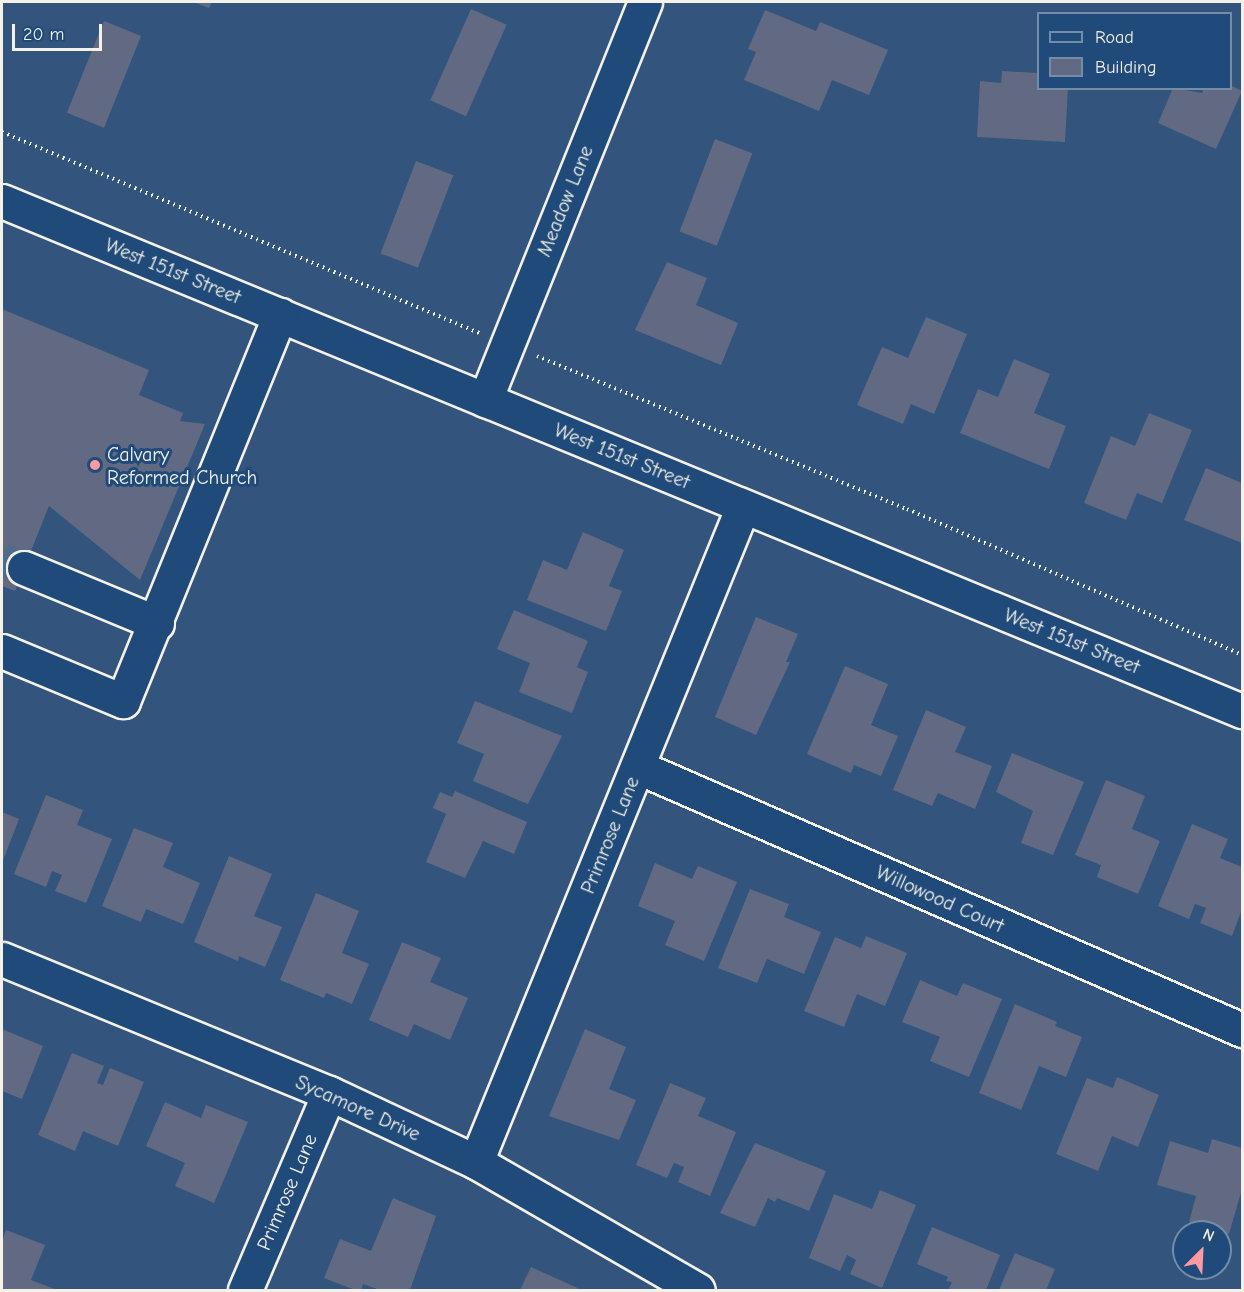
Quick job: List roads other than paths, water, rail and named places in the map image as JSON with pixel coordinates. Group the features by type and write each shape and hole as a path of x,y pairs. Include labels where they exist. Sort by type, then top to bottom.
{"street":[{"name":"Meadow Lane","path":"485,400 645,2"},
{"name":"West 151st Street","path":"2,201 1242,711"},
{"path":"2,651 123,701 280,315"},
{"name":"Primrose Lane","path":"476,1162 743,506"},
{"path":"24,568 156,623"},
{"name":"Willowood Court","path":"638,767 1242,1030"},
{"name":"Sycamore Drive","path":"2,959 329,1093 476,1162 698,1290"},
{"name":"Primrose Lane","path":"245,1290 329,1093"}],"tunnel":[{"path":"2,559 24,568"}],"place":[{"name":"Calvary Reformed Church","path":"95,465"}]}
